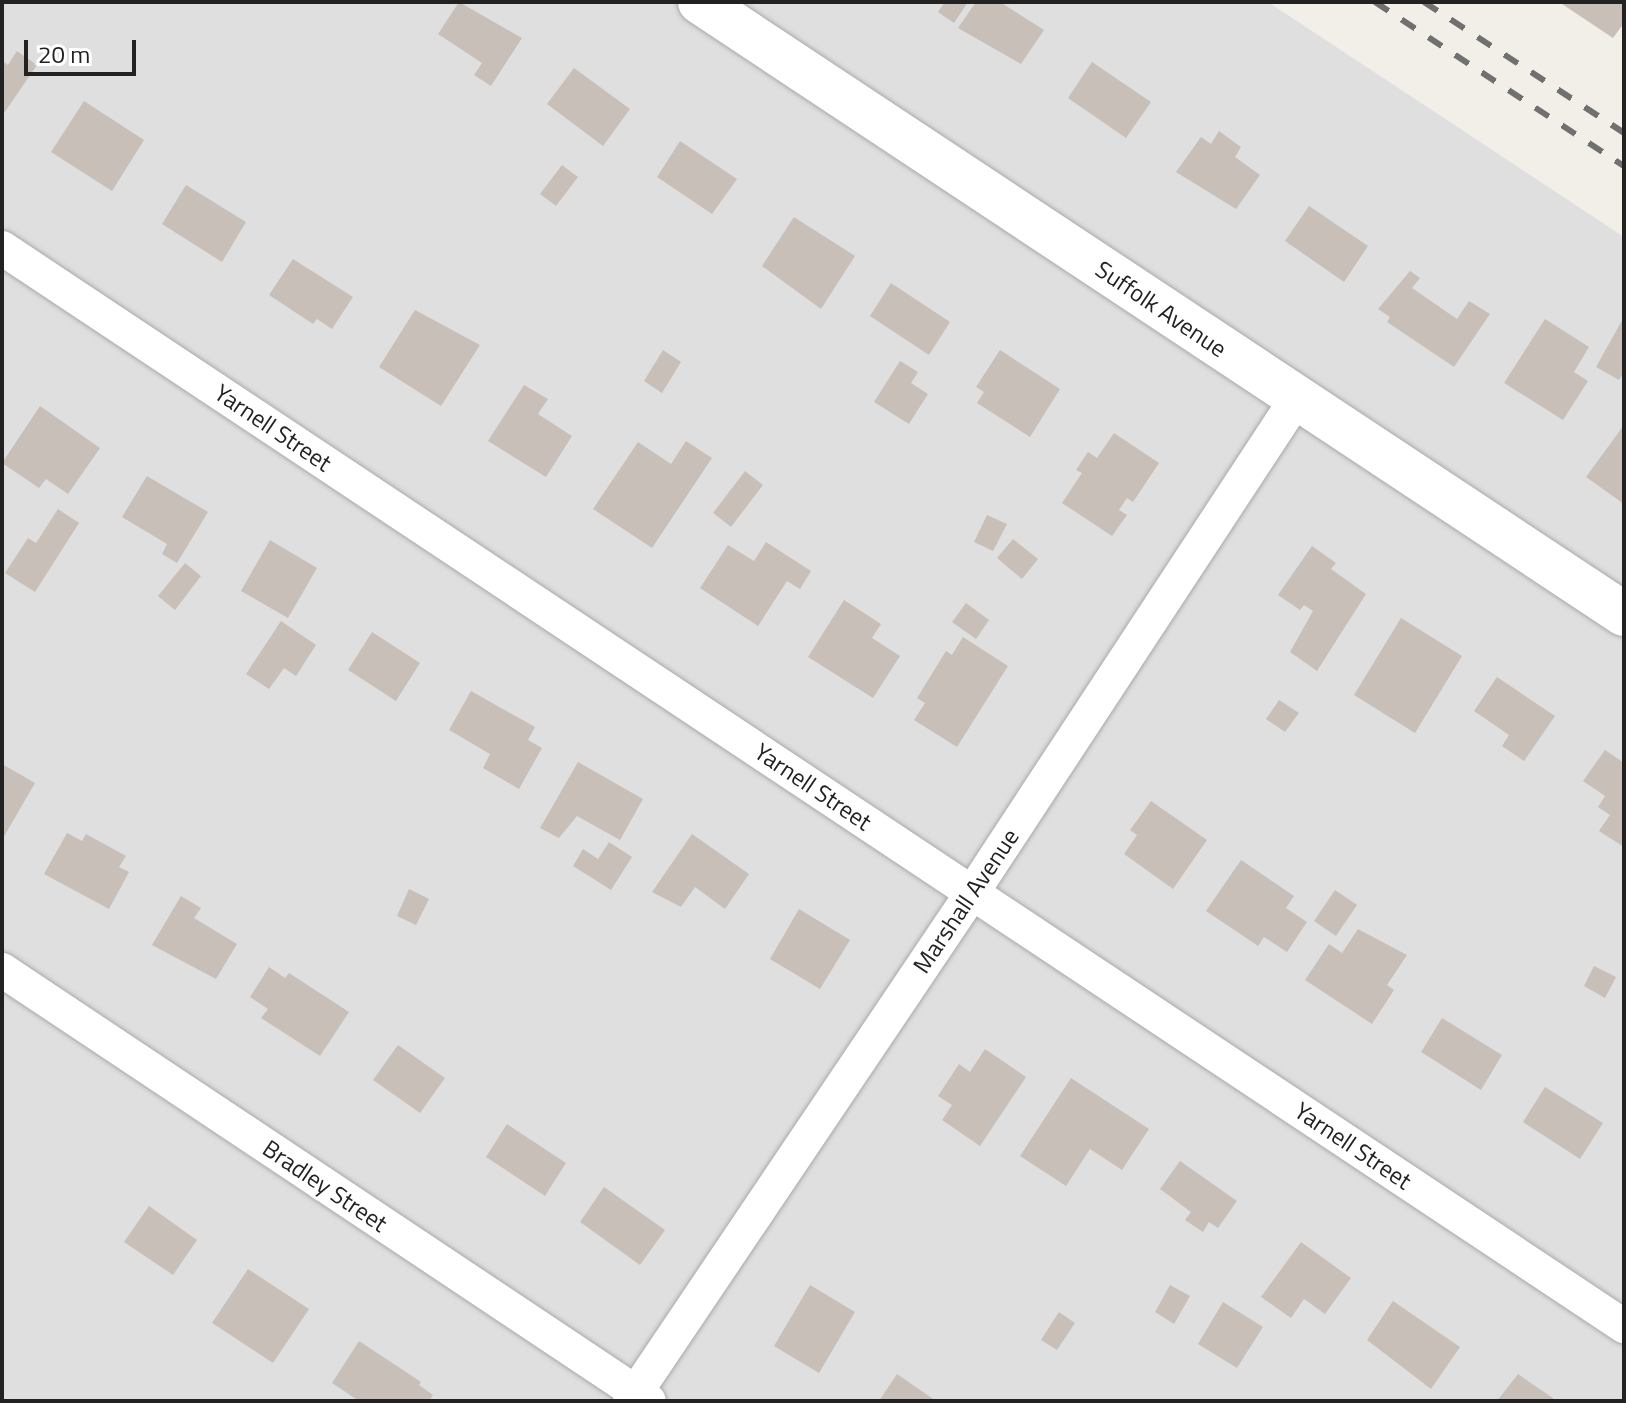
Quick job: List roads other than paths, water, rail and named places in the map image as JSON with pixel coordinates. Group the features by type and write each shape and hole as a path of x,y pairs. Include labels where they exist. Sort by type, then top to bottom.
{"street":[{"name":"Suffolk Avenue","path":"700,2 1624,614"},
{"name":"Yarnell Street","path":"2,248 1624,1326"},
{"name":"Marshall Avenue","path":"638,1398 1297,398"},
{"name":"Bradley Street","path":"2,970 638,1398"}],"railway":[{"path":"1375,2 1624,166"},
{"path":"1424,2 1624,133"}]}
